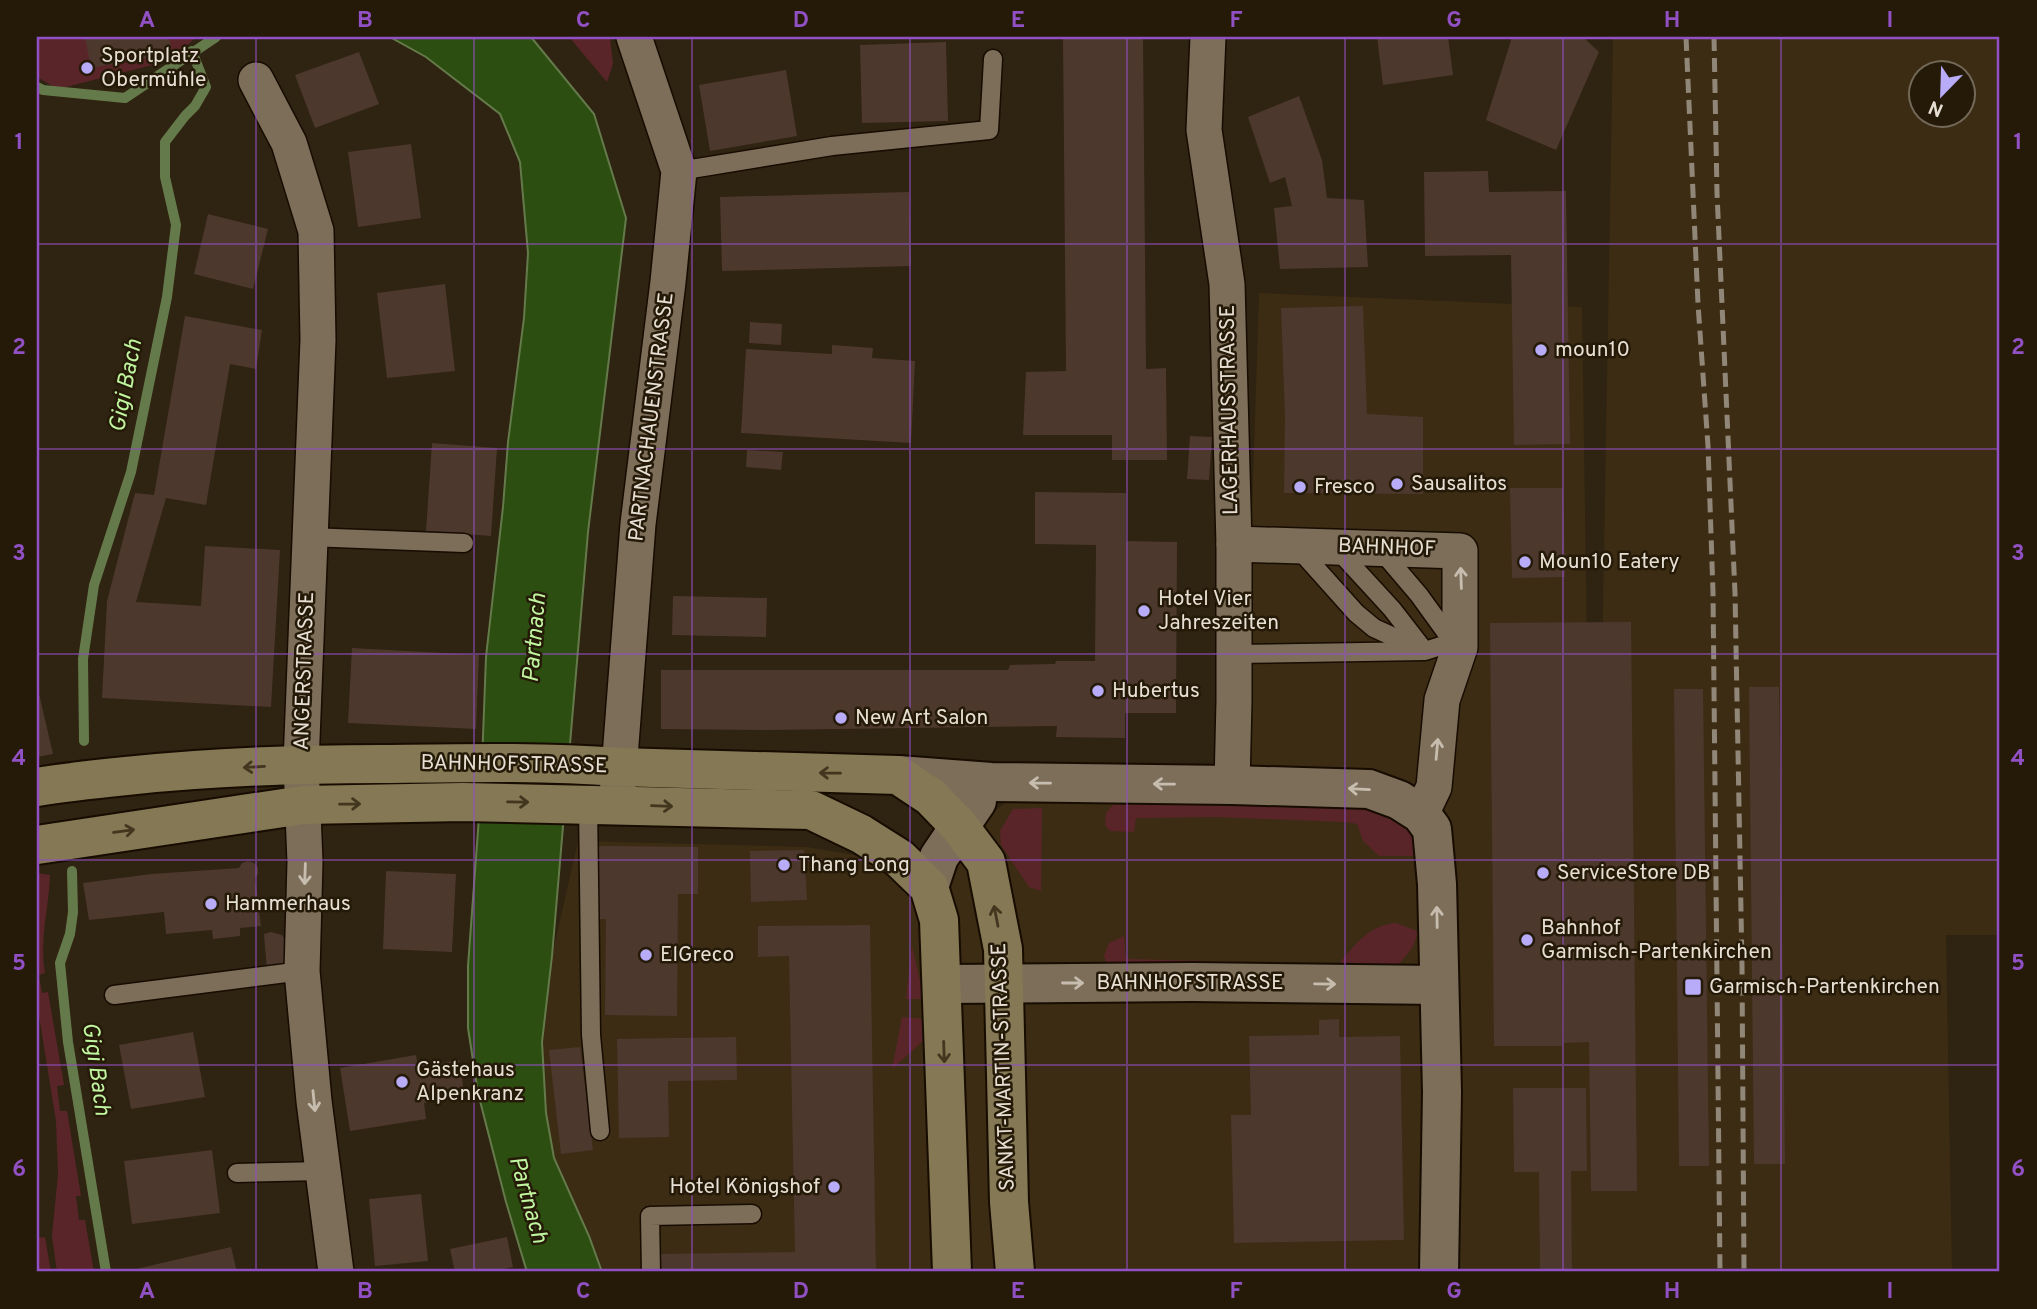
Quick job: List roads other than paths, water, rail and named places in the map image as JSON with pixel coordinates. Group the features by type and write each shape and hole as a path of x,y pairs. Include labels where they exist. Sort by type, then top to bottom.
{"main road":[{"name":"BAHNHOFSTRASSE","path":"37,788 57,783 170,771 301,764 569,765 599,795 811,810 861,834 899,858 929,887"},
{"name":"BAHNHOFSTRASSE","path":"37,845 303,806 599,795 898,775"},
{"name":"SANKT-MARTIN-STRASSE","path":"898,775 931,797 959,826 986,862 1003,949 1009,1202 1016,1272"},
{"path":"929,887 939,920 952,1272"}],"street":[{"name":"PARTNACHAUENSTRASSE","path":"599,795 638,524 679,171 634,37"},
{"name":"LAGERHAUSSTRASSE","path":"1208,37 1204,130 1227,284 1234,544 1232,785"},
{"name":"ANGERSTRASSE","path":"256,80 289,144 316,231 318,341 301,764 305,862 302,971 322,1171 336,1272"},
{"name":"BAHNHOF","path":"1234,544 1460,551 1455,654"},
{"path":"1439,1272 1442,1092 1437,884 1432,829 1421,814 1434,788 1442,700 1455,654"},
{"name":"BAHNHOFSTRASSE","path":"898,775 991,782 1369,789 1399,800 1421,814"},
{"path":"929,887 939,857 991,782"},
{"name":"BAHNHOFSTRASSE","path":"942,984 1192,982 1439,985"}],"lane":[{"path":"679,171 832,146 989,130 993,59"},
{"path":"310,537 464,543"},
{"path":"1294,544 1356,613 1374,628 1425,651"},
{"path":"1334,546 1392,609 1425,651"},
{"path":"1379,548 1419,594 1455,654"},
{"path":"1234,654 1425,651 1455,654"},
{"path":"599,795 591,1035 600,1131"},
{"path":"114,995 302,971"},
{"path":"237,1173 322,1171"},
{"path":"651,1272 650,1216 752,1214"}],"water":[{"name":"Partnach","path":"390,37 531,37 594,114 626,218 588,532 552,956 542,1042 546,1113 554,1158 602,1272 527,1272 478,1093 468,1028 468,966 481,790 486,657 524,318 528,253 520,162 500,114 426,57"}],"waterway":[{"path":"37,87 43,90 125,98 216,37"},
{"name":"Gigi Bach","path":"84,741 83,659 94,585 131,472 167,297 176,225 165,177 165,142 195,106 206,87 192,51"},
{"name":"Gigi Bach","path":"72,871 73,912 70,934 60,963 68,1042 106,1272"}],"railway":[{"path":"1686,37 1698,304 1708,446 1713,592 1720,1272"},
{"path":"1714,37 1717,193 1735,593 1744,1272"}],"place":[{"name":"Sportplatz Obermühle","path":"87,68"},
{"name":"moun10","path":"1541,350"},
{"name":"Sausalitos","path":"1397,484"},
{"name":"Fresco","path":"1300,487"},
{"name":"Moun10 Eatery","path":"1525,562"},
{"name":"Hotel Vier Jahreszeiten","path":"1144,611"},
{"name":"Hubertus","path":"1098,691"},
{"name":"New Art Salon","path":"841,718"},
{"name":"Thang Long","path":"784,865"},
{"name":"ServiceStore DB","path":"1543,873"},
{"name":"Hammerhaus","path":"211,904"},
{"name":"Bahnhof Garmisch-Partenkirchen","path":"1527,940"},
{"name":"ElGreco","path":"646,955"},
{"name":"Garmisch-Partenkirchen","path":"1693,987"},
{"name":"Gästehaus Alpenkranz","path":"402,1082"},
{"name":"Hotel Königshof","path":"834,1187"}]}
